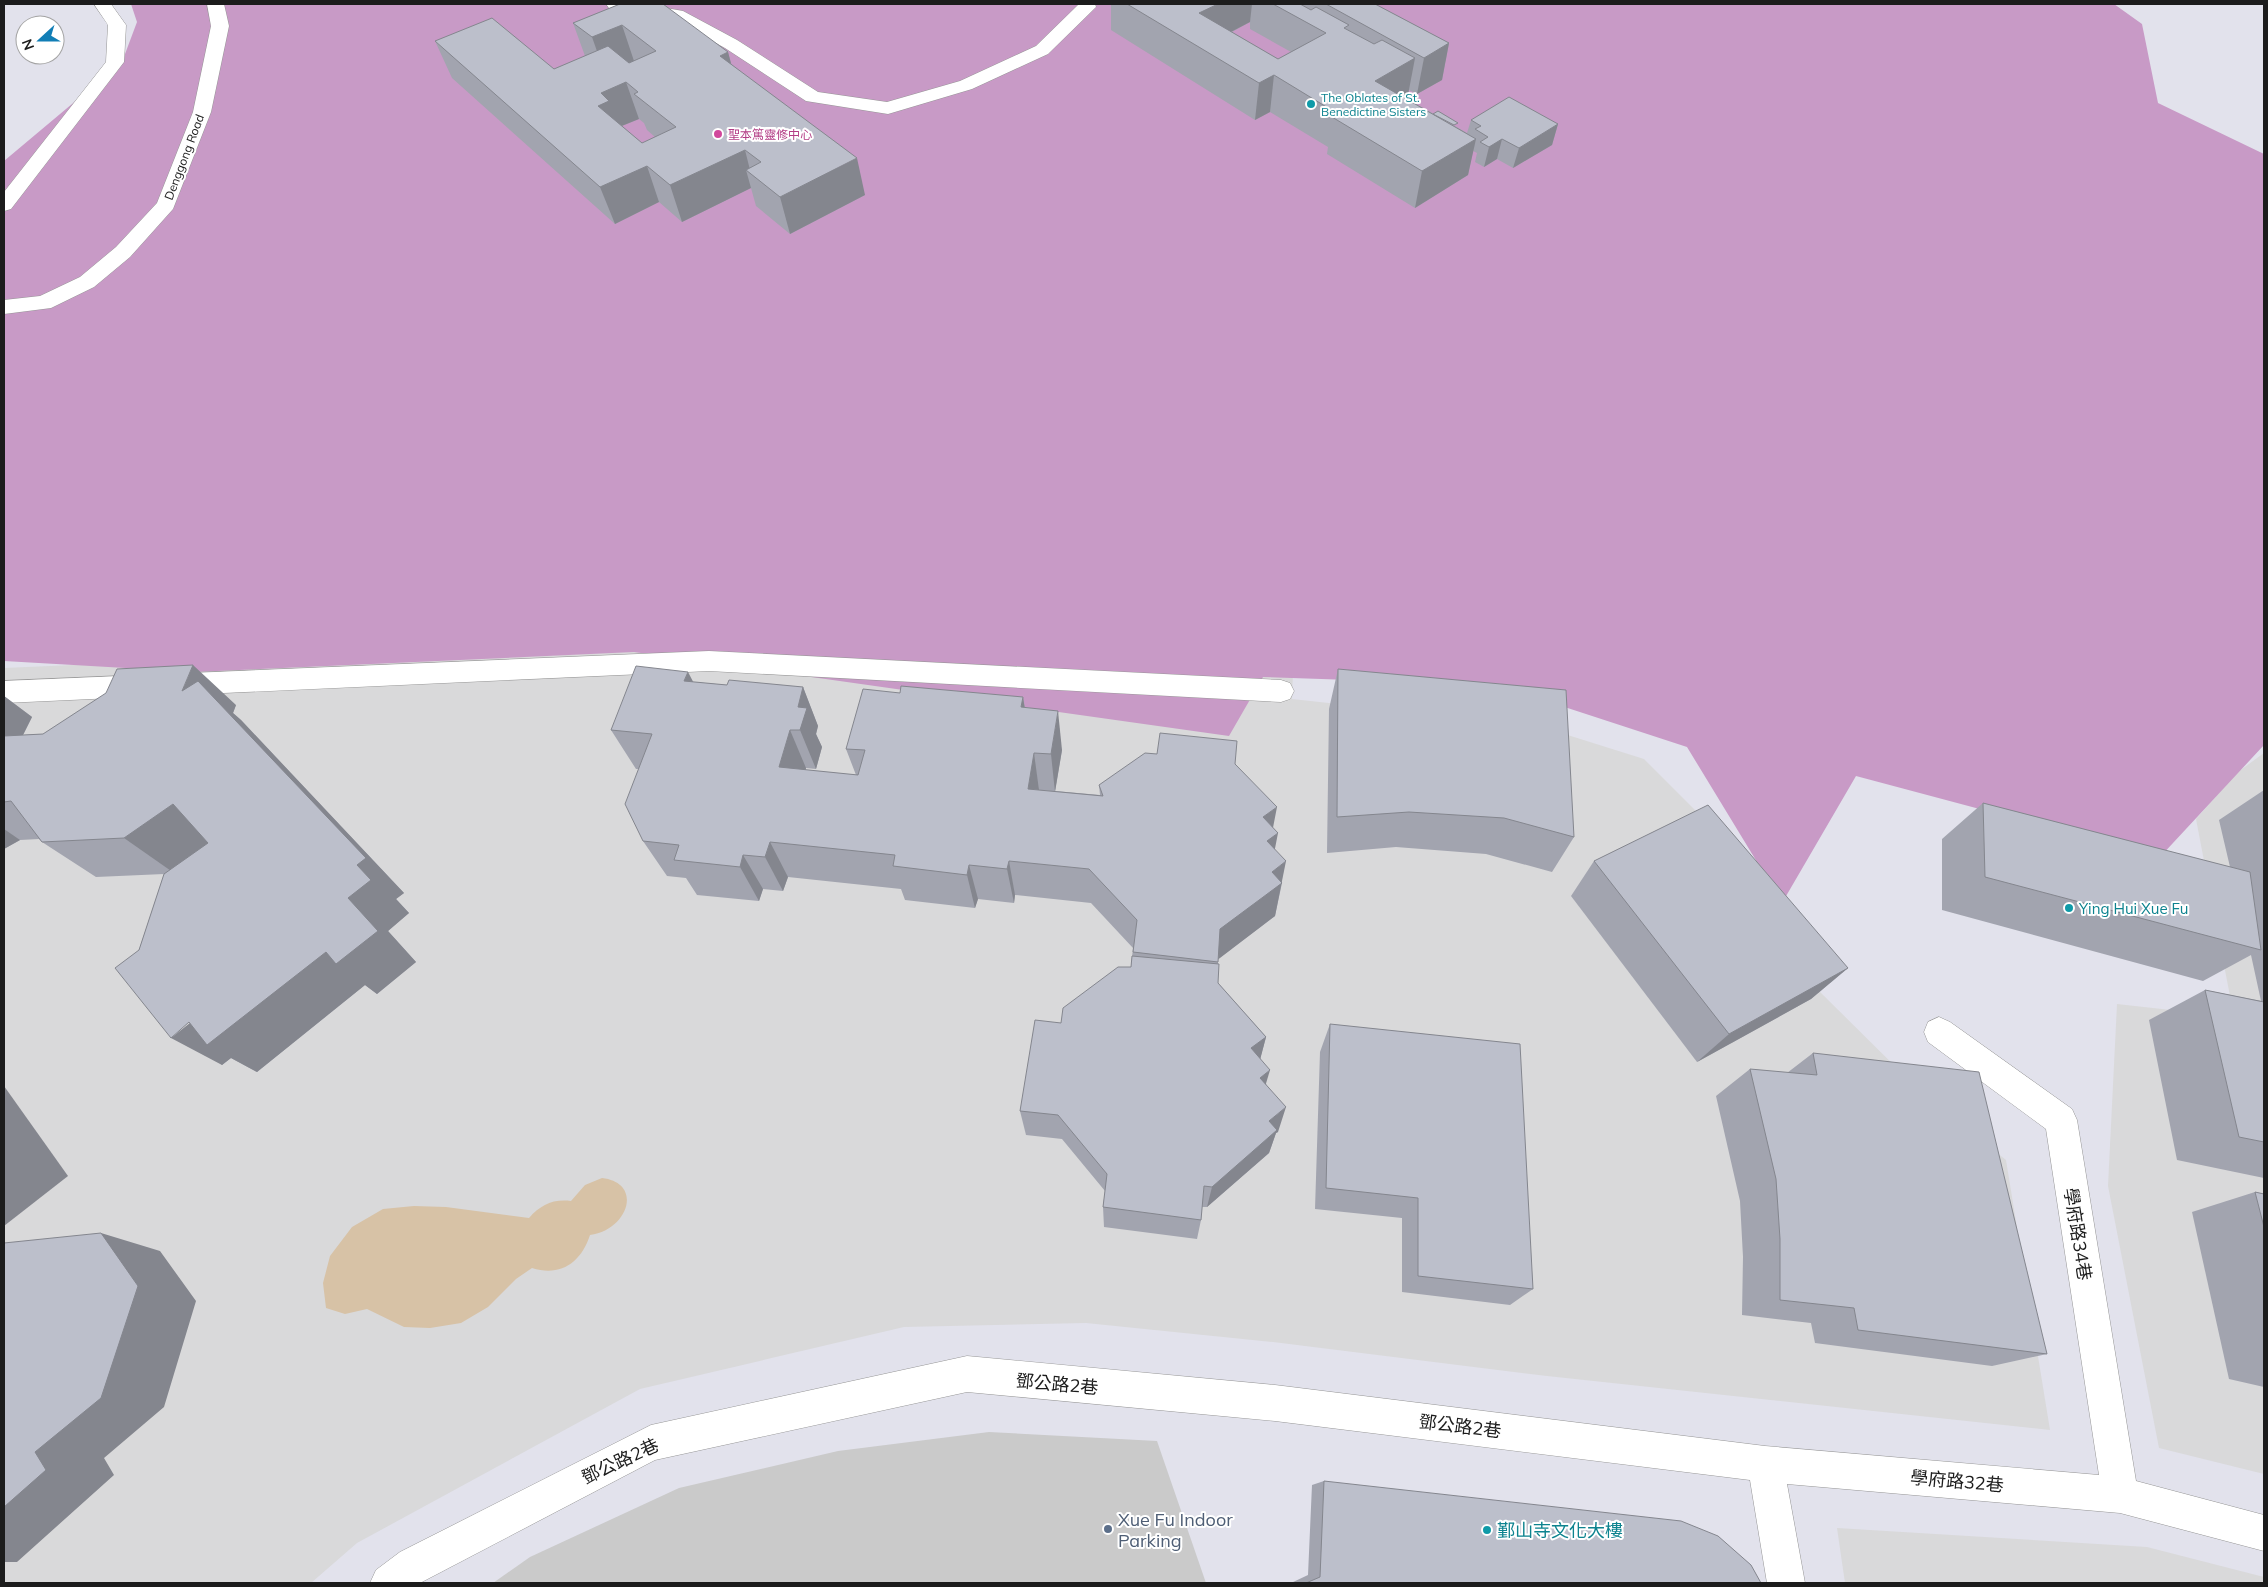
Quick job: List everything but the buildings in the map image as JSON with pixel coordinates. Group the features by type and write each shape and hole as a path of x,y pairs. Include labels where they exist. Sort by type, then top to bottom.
{"street":[{"path":"4,205 115,62 117,25 103,4"},
{"name":"Denggong Road","path":"4,307 44,304 87,282 124,252 166,205 202,112 220,26 216,4"},
{"path":"615,4 677,15 731,44 813,97 888,108 966,85 1042,50 1088,4"},
{"path":"4,692 709,661 1281,690"},
{"name":"學府路34巷","path":"1939,1032 2060,1120 2120,1495"},
{"name":"鄧公路2巷","path":"389,1583 412,1565 651,1443 967,1374 1275,1404 1765,1464"},
{"path":"1765,1464 1786,1583"},
{"name":"學府路32巷","path":"1765,1464 2120,1495 2264,1534"}],"shaded area":[{"path":"131,4 2114,4 2142,24 2158,103 2264,154 2264,745 2160,857 1856,776 1782,903 1687,747 1497,685 1263,677 1229,736 634,652 195,672 4,661 4,161 122,62 137,22"},
{"path":"686,638 1293,672 1292,699 1539,726 1644,759 1739,854 1813,985 1921,1092 2006,1160 2050,1430 1547,1376 1273,1342 1086,1323 904,1327 640,1389 357,1543 311,1583 4,1583 4,668"},
{"path":"2264,753 2264,1474 2159,1448 2108,1186 2117,1004 2234,1017 2196,819 2238,772"},
{"path":"602,1178 615,1182 623,1188 627,1197 622,1216 614,1225 590,1235 581,1253 568,1265 552,1271 532,1268 516,1279 488,1307 461,1323 430,1328 404,1327 367,1309 345,1314 326,1308 323,1283 330,1256 352,1227 383,1209 414,1206 446,1207 529,1218 547,1204 558,1201 571,1201 585,1185"},
{"path":"989,1432 1157,1441 1206,1583 493,1583 530,1557 679,1488 838,1451"},
{"path":"1837,1528 2147,1547 2264,1577 2264,1583 1845,1583"}],"place":[{"name":"The Oblates of St. Benedictine Sisters","path":"1311,104"},
{"name":"聖本篤靈修中心","path":"718,134"},
{"name":"Ying Hui Xue Fu","path":"2069,908"},
{"name":"Xue Fu Indoor Parking","path":"1108,1529"},
{"name":"鄞山寺文化大樓","path":"1487,1530"}]}
